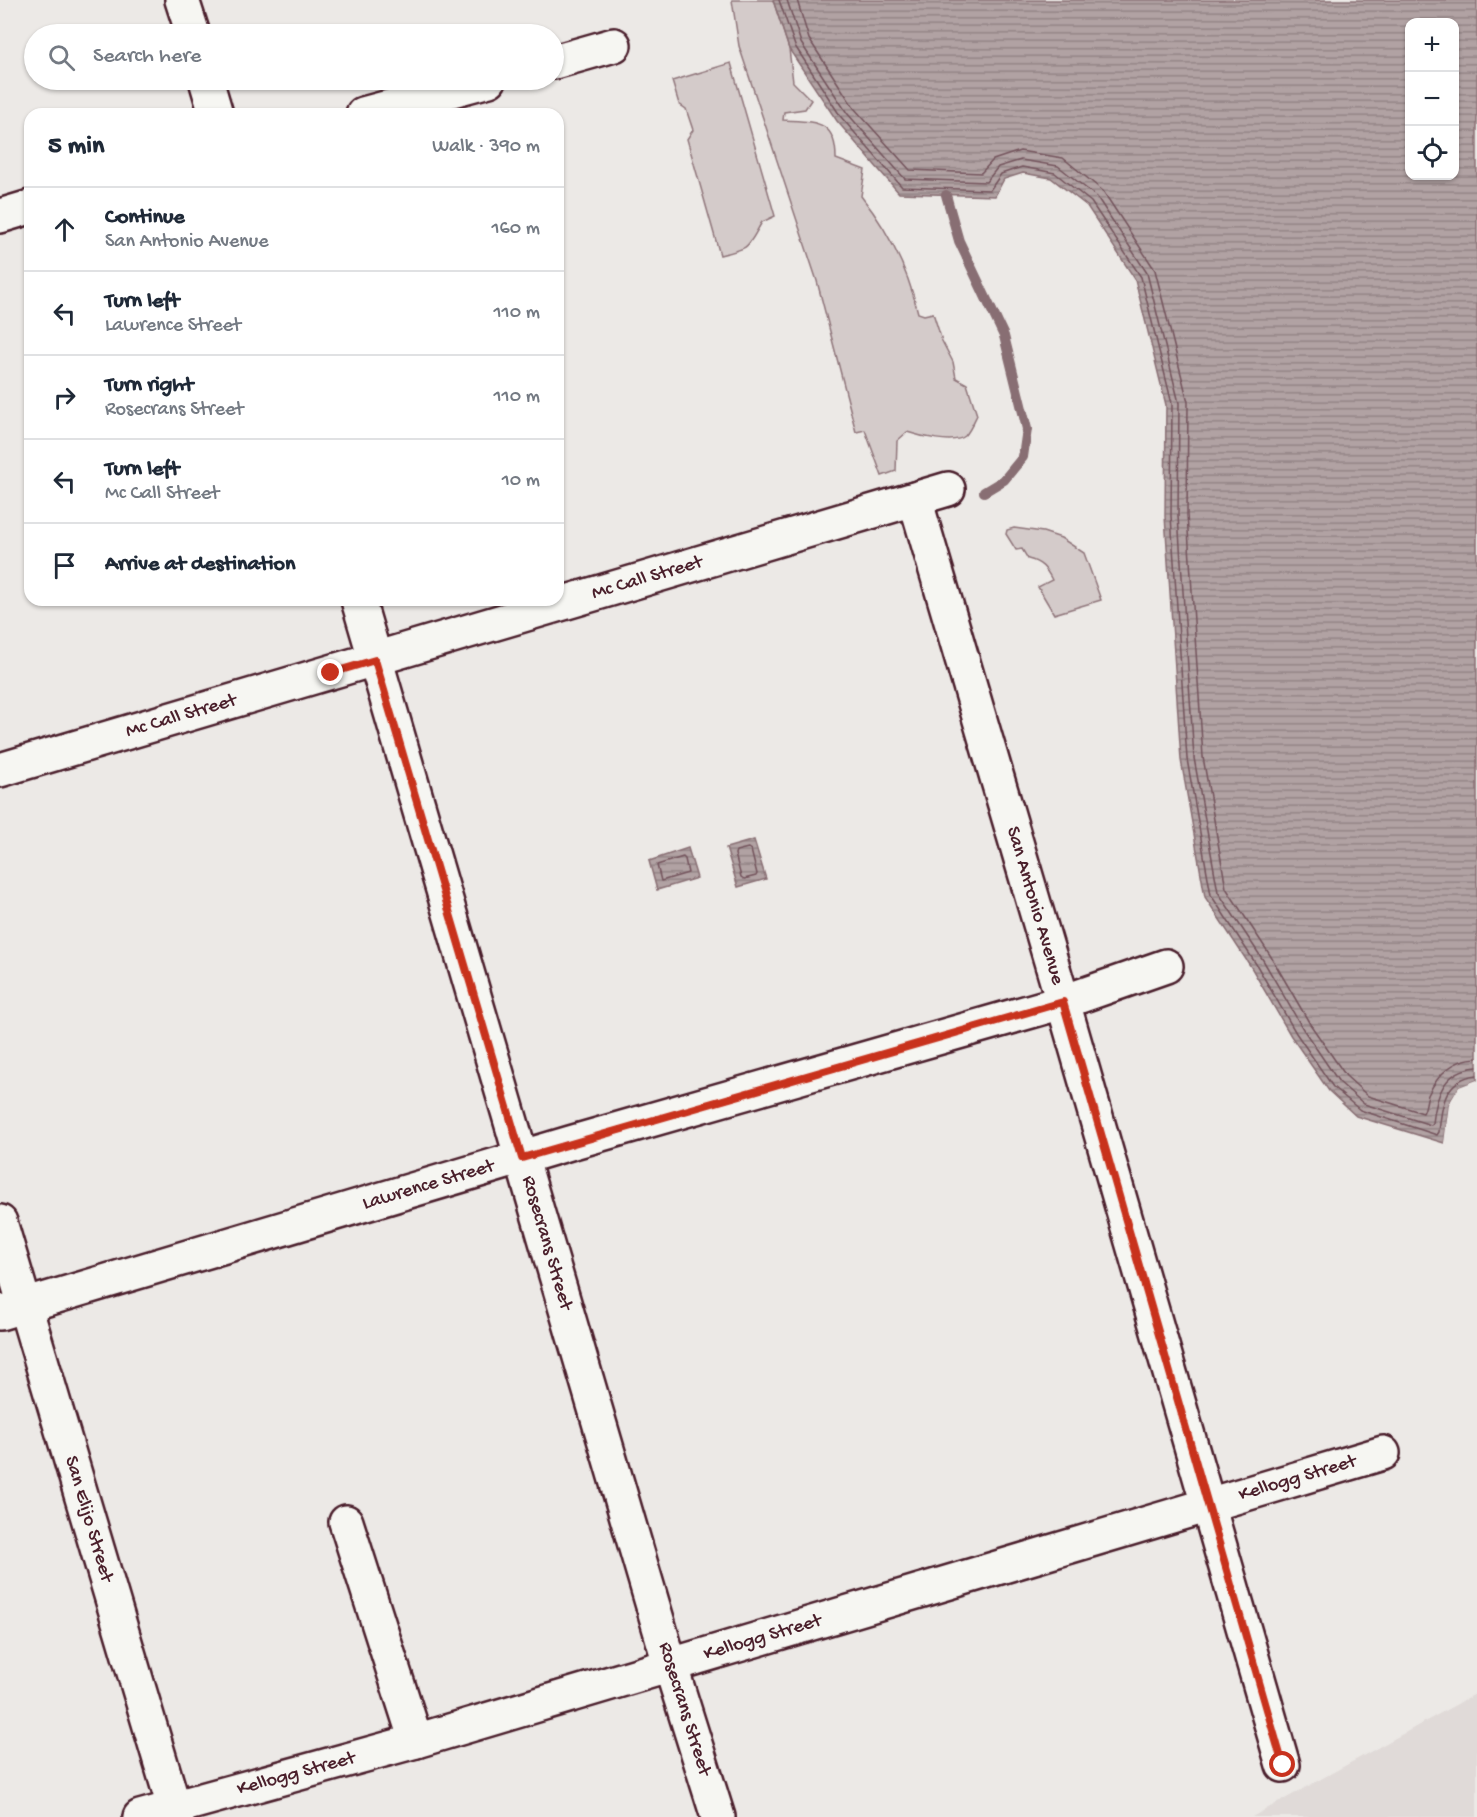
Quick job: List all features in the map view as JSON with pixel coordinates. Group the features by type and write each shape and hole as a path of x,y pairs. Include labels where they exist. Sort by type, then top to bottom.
{"street":[{"path":"182,0 190,24"},
{"path":"564,59 614,45"},
{"path":"209,90 214,108"},
{"path":"385,108 452,90"},
{"path":"0,216 24,209"},
{"name":"Mc Call Street","path":"564,603 948,489"},
{"name":"San Antonio Avenue","path":"915,499 1283,1765"},
{"name":"Rosecrans Street","path":"360,606 670,1664 718,1817"},
{"name":"Mc Call Street","path":"0,770 553,606"},
{"name":"Lawrence Street","path":"13,1310 522,1158 1063,1002 1166,966"},
{"name":"San Elijo Street","path":"0,1222 13,1310 175,1812"},
{"name":"Kellogg Street","path":"140,1817 175,1812 1383,1453"},
{"path":"346,1522 416,1741"}],"shaded area":[{"path":"732,0 773,0 789,49 793,82 811,100 805,109 784,112 783,120 805,121 822,125 832,136 836,159 865,170 861,196 896,251 909,281 918,313 924,315 933,313 942,341 953,362 956,378 967,384 977,415 967,434 960,439 936,439 907,432 897,441 896,471 882,476 865,430 856,432 817,281 739,46"},
{"path":"731,63 775,216 762,222 747,246 720,255 687,139 693,130 686,109 679,104 672,81"},
{"path":"1014,528 1043,532 1061,538 1084,553 1101,600 1054,614 1038,587 1052,580 1043,566 1028,559 1022,549 1016,550 1006,534 1007,530"},
{"path":"1477,1693 1477,1817 1252,1817"}],"water":[{"path":"773,0 1477,0 1477,1080 1459,1087 1449,1104 1444,1143 1356,1116 1329,1091 1291,1036 1251,967 1205,897 1181,760 1165,516 1166,405 1135,279 1087,206 1051,178 1023,173 1004,179 995,196 899,193 837,121 789,49"},
{"path":"754,840 766,879 738,887 726,848"},
{"path":"688,848 697,878 657,890 649,861"}],"pier":[{"path":"1477,1080 1477,1083 1461,1089 1451,1105 1446,1146 1444,1143 1449,1104 1459,1087"}],"waterway":[{"path":"946,195 959,241 1004,336 1027,429 1023,457 1004,480 984,492"}],"route":[{"path":"331,673 375,660 522,1158 1063,1002 1283,1765"}]}
